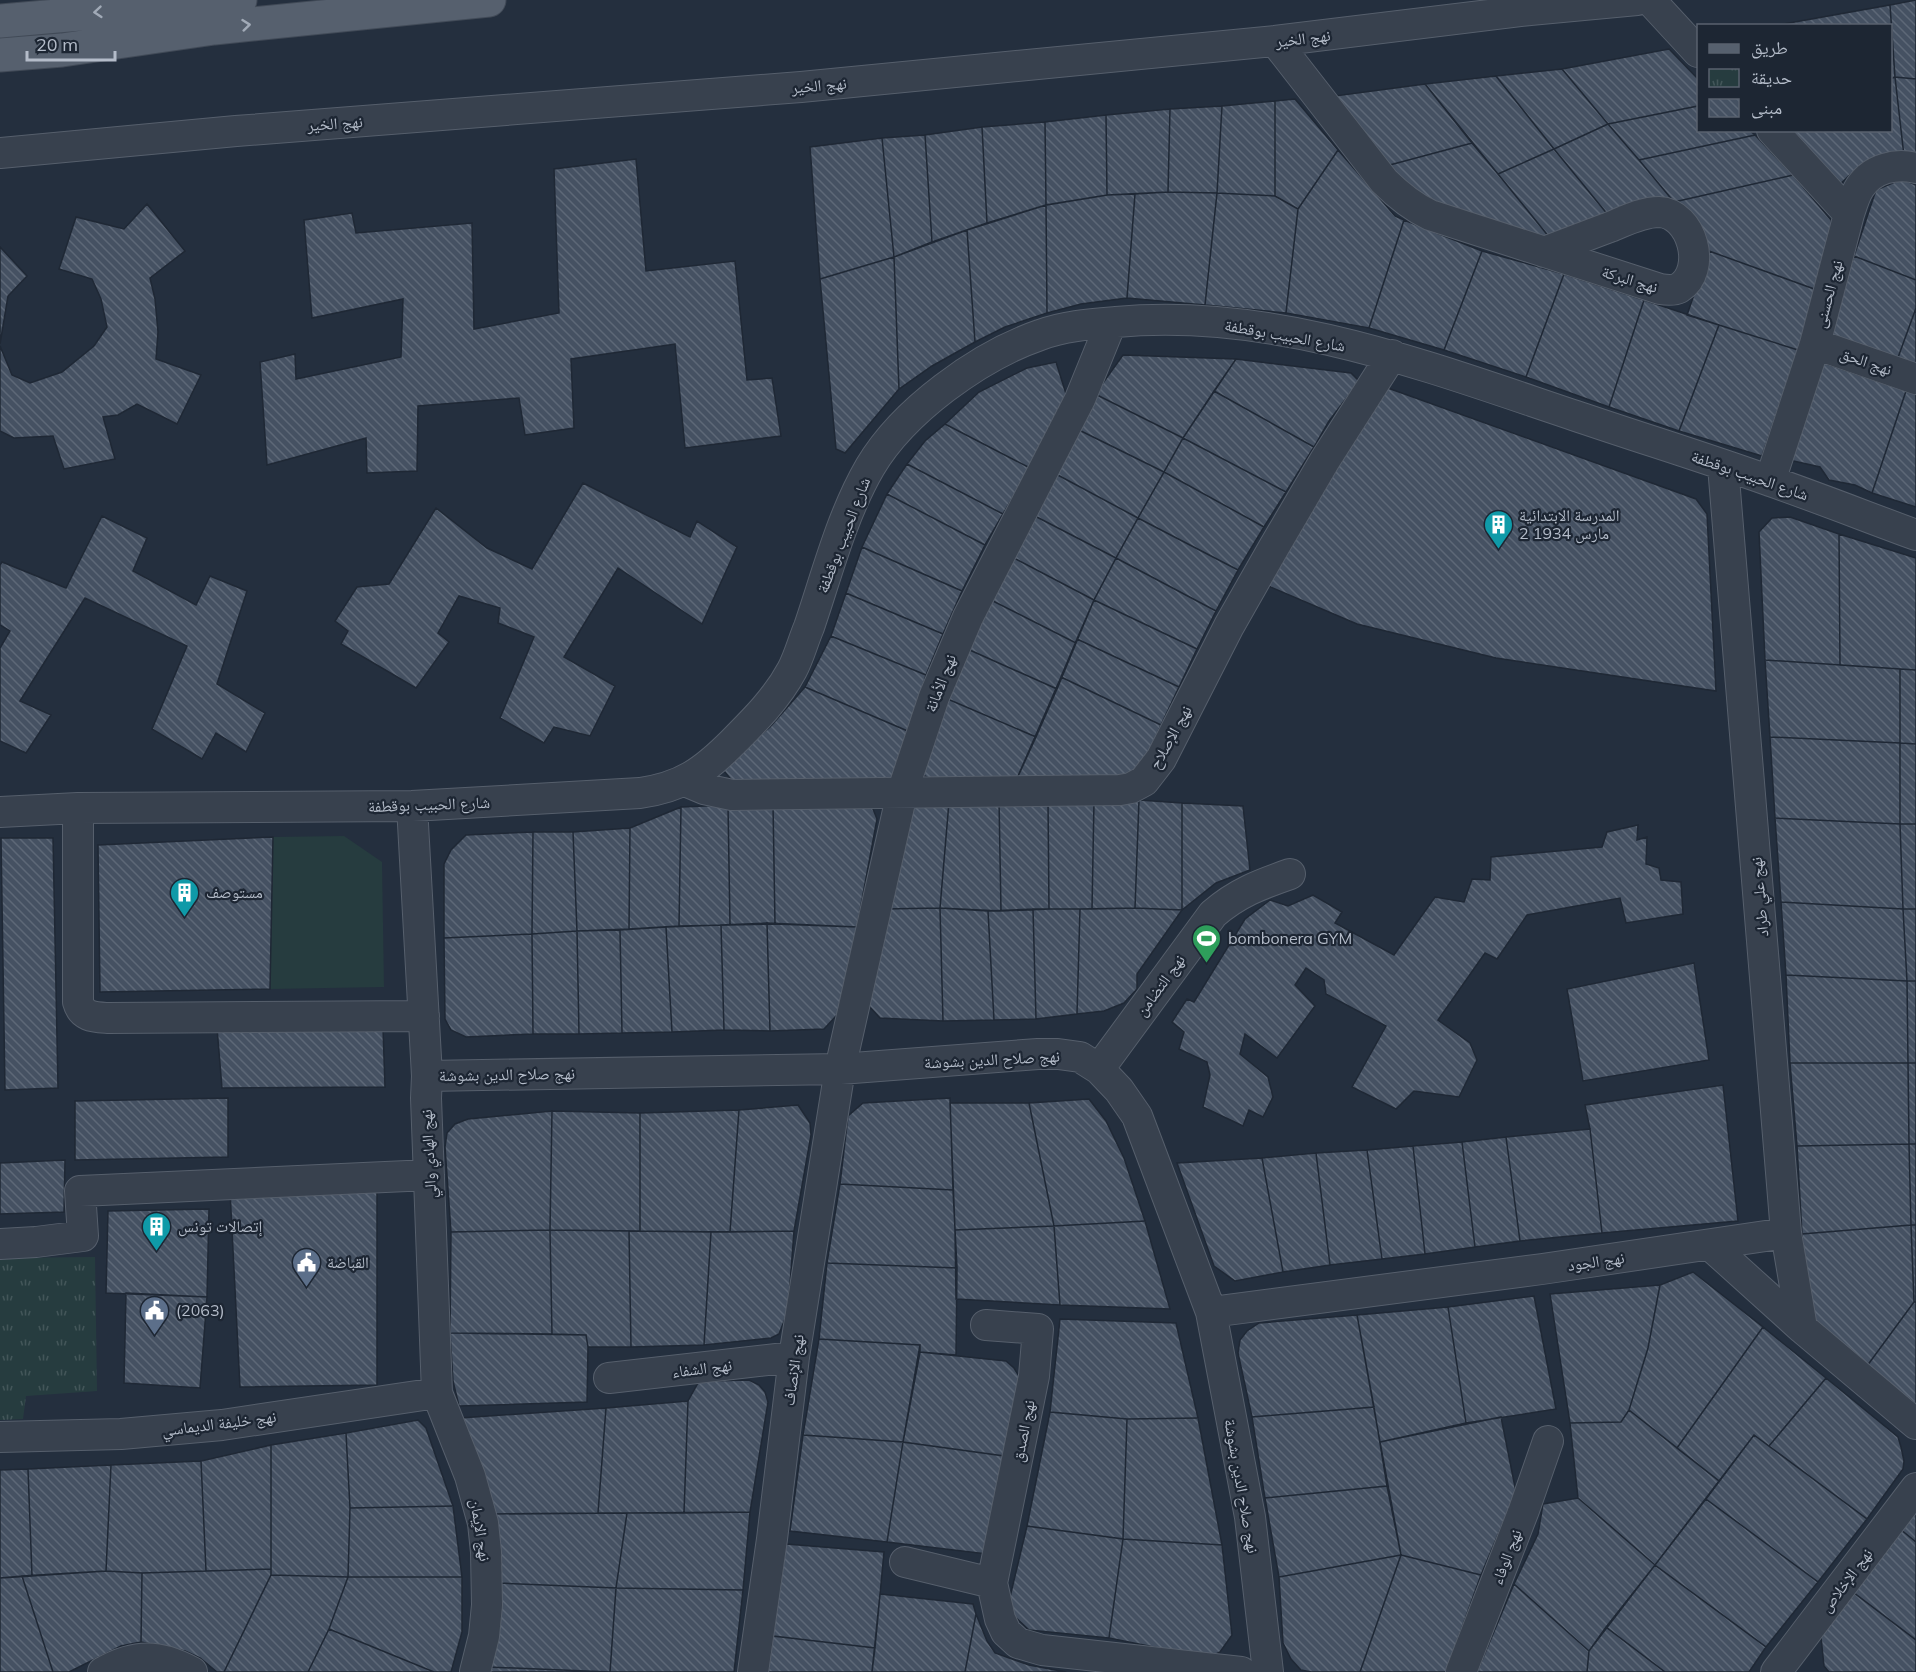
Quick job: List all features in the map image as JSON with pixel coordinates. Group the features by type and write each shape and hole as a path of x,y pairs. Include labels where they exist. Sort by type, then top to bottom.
{"main road":[{"path":"0,21 240,0"},
{"path":"0,55 62,50 214,28 489,0"}],"street":[{"name":"نهج الخير","path":"0,153 236,131 801,87 1275,42 1530,10 1636,0"},
{"path":"1650,0 1697,51"},
{"path":"1275,42 1384,181 1402,199 1430,215 1545,252"},
{"path":"1774,132 1849,214"},
{"name":"نهج الحسنى","path":"1770,481 1815,344 1849,214 1857,193 1868,178 1879,171 1904,165 1916,168"},
{"name":"شارع الحبيب بوقطفة","path":"0,812 78,808 412,806 640,793 661,790 685,781 721,753 749,726 776,696 794,667 845,522 871,467 894,435 934,396 971,369 1011,346 1043,333 1111,322 1154,319 1236,324 1289,332 1392,355 1770,481 1916,536"},
{"name":"نهج الأمانة","path":"840,1070 902,793 931,706 959,637 1080,399 1111,322"},
{"name":"نهج الحق","path":"1815,344 1916,379"},
{"name":"نهج الإصلاح","path":"685,781 704,789 732,795 1120,789 1131,788 1144,781 1161,759 1229,626 1274,547 1325,460 1392,355"},
{"name":"نهج علي طراد","path":"1723,465 1786,1233 1802,1328"},
{"name":"نهج الهادي والي","path":"412,806 427,1076 437,1393"},
{"path":"78,808 78,1002 80,1008 89,1016 108,1018 424,1016"},
{"name":"نهج التضامن","path":"1099,1069 1214,914 1242,892 1290,874"},
{"name":"نهج صلاح الدين بشوشة","path":"427,1076 840,1070 1038,1054 1080,1056 1099,1069 1119,1090 1137,1116 1211,1312 1250,1517 1268,1672"},
{"name":"نهج الإنصاف","path":"753,1672 794,1357 840,1070"},
{"path":"0,1244 83,1236 80,1191 429,1175"},
{"name":"نهج الجود","path":"1211,1312 1786,1233"},
{"path":"1710,1245 1802,1328 1916,1424"},
{"name":"نهج الصدق","path":"986,1326 1038,1329 1034,1376 992,1583 1002,1624 1011,1638 1026,1647 1042,1650 1241,1672"},
{"name":"نهج الشفاء","path":"609,1378 794,1357"},
{"name":"نهج خليفة الديماسي","path":"0,1437 121,1434 233,1424 437,1393"},
{"name":"نهج الإيمان","path":"437,1393 470,1476 483,1523 488,1581 487,1605 484,1636 475,1672"},
{"name":"نهج الوفاء","path":"1461,1672 1524,1510 1548,1441"},
{"name":"نهج الإخلاص","path":"1787,1668 1916,1488"},
{"path":"905,1562 992,1583"},
{"path":"103,1672 119,1663 138,1658 158,1659 177,1664 192,1672"}],"green space":[{"path":"344,836 382,862 384,987 270,989 273,837"},
{"path":"95,1257 97,1391 26,1396 23,1419 0,1420 0,1258"}],"building":[{"path":"1916,0 1916,79 1895,77 1890,5"},
{"path":"1890,5 1891,24 1784,24"},
{"path":"1892,34 1895,77 1892,78"},
{"path":"1669,49 1697,78 1697,106 1608,124 1562,69"},
{"path":"1562,69 1608,124 1554,149 1496,76"},
{"path":"1496,76 1554,149 1498,174 1425,84"},
{"path":"1895,77 1916,79 1916,159 1904,156"},
{"path":"1895,77 1904,156 1851,174 1837,187 1783,132 1892,132 1892,78"},
{"path":"1425,84 1472,143 1386,166 1327,97"},
{"path":"1295,99 1338,150 1298,209 1275,196 1275,101"},
{"path":"1275,101 1275,196 1217,193 1222,106"},
{"path":"1222,106 1217,193 1168,192 1170,109"},
{"path":"1697,106 1697,132 1751,132 1755,135 1639,160 1608,124"},
{"path":"1170,109 1168,192 1107,195 1106,115"},
{"path":"1106,115 1107,195 1046,205 1045,122"},
{"path":"1045,122 1046,205 987,223 982,127"},
{"path":"1608,124 1674,202 1613,221 1554,149"},
{"path":"982,127 987,223 932,242 925,135"},
{"path":"925,135 932,242 894,257 882,138"},
{"path":"1755,135 1793,175 1674,202 1639,160"},
{"path":"882,138 894,257 820,279 810,147"},
{"path":"1472,143 1554,243 1413,199 1386,166"},
{"path":"1554,149 1613,221 1554,243 1498,174"},
{"path":"1338,150 1395,216 1404,220 1369,328 1286,313 1298,209"},
{"path":"636,159 646,271 735,261 747,380 772,378 781,436 685,448 675,344 571,359 574,428 525,435 519,398 418,406 417,471 367,473 366,438 267,465 260,362 295,354 296,379 401,357 403,299 312,318 304,220 352,213 356,233 472,223 474,329 559,313 554,169"},
{"path":"1793,175 1831,220 1835,240 1817,290 1709,251 1698,231 1674,202"},
{"path":"1902,179 1916,185 1916,280 1854,256 1876,190"},
{"path":"1217,193 1205,305 1127,298 1135,194"},
{"path":"1217,193 1275,196 1298,209 1286,313 1205,305"},
{"path":"1135,194 1127,298 1081,304 1047,313 1046,205 1107,195"},
{"path":"147,204 185,251 150,278 155,299 158,332 156,359 201,375 177,424 137,404 118,415 103,417 115,459 64,469 53,436 14,438 0,431 0,346 12,375 30,383 62,372 94,346 107,327 101,299 92,279 59,269 76,217 124,229"},
{"path":"1046,205 1047,313 1005,327 975,342 967,230"},
{"path":"1404,220 1482,251 1444,350 1369,328"},
{"path":"967,230 975,342 932,366 899,389 894,257"},
{"path":"0,247 27,276 8,296 0,344"},
{"path":"1482,251 1564,274 1526,377 1444,350"},
{"path":"1709,251 1817,290 1798,350 1687,315"},
{"path":"1854,256 1916,280 1916,308 1896,363 1825,341"},
{"path":"894,257 899,389 845,453 836,449 820,279"},
{"path":"1564,274 1644,300 1609,407 1526,377"},
{"path":"1644,300 1719,325 1679,431 1609,407"},
{"path":"1916,308 1916,370 1896,363"},
{"path":"1719,325 1798,350 1762,456 1679,431"},
{"path":"1123,355 1236,359 1183,438 1095,394"},
{"path":"1236,359 1351,373 1358,380 1314,447 1214,391"},
{"path":"1056,362 1067,397 1030,468 945,424 979,392 1027,368"},
{"path":"1821,362 1906,391 1872,493 1855,485 1829,480 1820,467 1789,460"},
{"name":"المدرسة الابتدائية 2 مارس 1934","path":"1385,387 1696,499 1707,514 1716,691 1496,658 1357,624 1266,585"},
{"path":"1214,391 1314,447 1286,492 1183,438"},
{"path":"1906,391 1916,394 1916,507 1872,493"},
{"path":"1095,394 1183,438 1164,472 1077,429"},
{"path":"945,424 1030,468 1003,514 907,464 925,441"},
{"path":"1077,429 1164,472 1138,518 1054,473"},
{"path":"1183,438 1286,492 1264,527 1164,472"},
{"path":"907,464 1003,514 985,545 887,494"},
{"path":"1164,472 1264,527 1238,570 1138,518"},
{"path":"1054,473 1138,518 1116,558 1031,514"},
{"path":"583,483 690,537 697,521 737,547 702,624 618,568 564,657 615,686 590,736 554,727 544,743 500,718 534,637 498,623 500,608 459,596 438,633 449,642 416,688 341,644 348,631 335,621 357,587 389,584 436,508 487,548 532,569"},
{"path":"887,494 985,545 962,591 862,547"},
{"path":"1031,514 1116,558 1094,600 1008,555"},
{"path":"102,516 147,538 133,571 196,605 210,576 247,591 217,684 265,713 246,752 216,733 202,759 152,729 187,646 85,598 20,701 51,715 26,753 0,741 0,648 10,631 0,625 0,565 2,562 66,588"},
{"path":"1790,517 1839,534 1840,665 1765,660 1759,532 1772,518"},
{"path":"1138,518 1238,570 1216,611 1116,558"},
{"path":"1839,534 1916,558 1916,670 1840,665"},
{"path":"862,547 962,591 943,634 846,593"},
{"path":"1008,555 1094,600 1076,643 985,597"},
{"path":"1116,558 1216,611 1197,649 1094,600"},
{"path":"846,593 943,634 926,675 831,636"},
{"path":"985,597 1076,643 1057,689 963,647"},
{"path":"1094,600 1197,649 1179,687 1077,639"},
{"path":"831,636 926,675 910,732 805,687"},
{"path":"1077,639 1179,687 1161,725 1061,677"},
{"path":"963,647 1057,689 1036,737 943,697"},
{"path":"1765,660 1900,669 1900,743 1770,737"},
{"path":"1900,669 1916,670 1916,744 1900,743"},
{"path":"1061,677 1161,725 1147,756 1125,781 1015,783"},
{"path":"805,687 910,732 894,783 738,788 723,767 770,727"},
{"path":"943,697 1036,737 1015,783 940,784 921,774"},
{"path":"1770,737 1900,743 1900,824 1775,818"},
{"path":"1900,743 1916,744 1916,824 1900,824"},
{"path":"869,799 877,819 857,927 775,924 773,804"},
{"path":"999,800 1001,911 940,908 949,802"},
{"path":"999,800 1048,801 1049,909 1001,911"},
{"path":"1139,800 1135,908 1092,909 1094,801"},
{"path":"1139,800 1182,803 1182,910 1135,908"},
{"path":"914,801 949,802 940,908 883,909"},
{"path":"1048,801 1094,801 1092,909 1049,909"},
{"path":"1182,803 1243,806 1250,870 1216,883 1182,910"},
{"path":"773,804 775,924 730,925 728,805"},
{"path":"728,805 730,925 679,926 681,807"},
{"path":"681,807 679,926 629,929 630,828"},
{"path":"1775,818 1900,824 1903,909 1781,902"},
{"path":"1900,824 1916,824 1916,909 1903,909"},
{"path":"1638,825 1637,840 1647,837 1646,864 1659,868 1661,880 1681,882 1683,914 1626,923 1620,898 1527,915 1497,959 1485,953 1438,1020 1470,1043 1477,1060 1459,1097 1414,1091 1396,1109 1352,1087 1386,1026 1326,994 1324,980 1306,968 1295,985 1315,1006 1277,1058 1245,1034 1240,1054 1268,1077 1273,1097 1263,1117 1249,1110 1243,1126 1203,1107 1210,1075 1207,1062 1179,1049 1184,1032 1172,1022 1187,999 1194,1002 1245,919 1270,900 1288,906 1313,895 1342,912 1335,923 1394,955 1435,897 1464,902 1472,879 1490,880 1491,857 1602,847 1607,832"},
{"path":"630,828 629,929 577,931 573,832"},
{"path":"533,832 532,934 444,938 444,864 451,850 466,835"},
{"path":"533,832 573,832 577,931 532,934"},
{"name":"مستوصف","path":"273,837 270,989 100,992 98,845"},
{"path":"1,838 53,838 58,1088 5,1090"},
{"path":"1781,902 1903,909 1907,981 1786,975"},
{"path":"940,908 943,1021 880,1018 868,1005 883,909"},
{"path":"940,908 988,911 994,1020 943,1021"},
{"path":"1033,909 1036,1019 994,1020 988,911"},
{"path":"1033,909 1080,909 1077,1014 1036,1019"},
{"path":"1080,909 1182,910 1137,974 1137,989 1124,1003 1104,1011 1077,1014"},
{"path":"1903,909 1916,909 1916,981 1907,981"},
{"path":"767,923 770,1031 724,1030 721,925"},
{"path":"767,923 857,927 849,1002 824,1029 770,1031"},
{"path":"721,925 724,1030 672,1032 666,927"},
{"path":"666,927 672,1032 622,1033 620,930"},
{"path":"620,930 622,1033 579,1034 577,931"},
{"path":"577,931 579,1034 533,1034 532,934"},
{"path":"532,934 533,1034 466,1037 451,1030 445,1019 444,938"},
{"path":"1694,963 1709,1060 1583,1081 1567,989"},
{"path":"1786,975 1907,981 1908,1063 1790,1063"},
{"path":"1907,981 1916,981 1916,1063 1908,1063"},
{"path":"217,1028 383,1028 385,1087 222,1088"},
{"path":"1790,1063 1908,1063 1909,1144 1797,1146"},
{"path":"1908,1063 1916,1063 1916,1144 1909,1144"},
{"path":"1723,1085 1738,1221 1602,1233 1585,1105"},
{"path":"228,1098 228,1157 75,1160 75,1101"},
{"path":"950,1098 953,1190 840,1184 848,1116 863,1103"},
{"path":"1089,1099 1106,1121 1124,1158 1145,1221 1054,1226 1029,1103"},
{"path":"950,1103 1029,1103 1054,1226 955,1230"},
{"path":"798,1105 810,1123 811,1135 794,1231 730,1232 739,1110"},
{"path":"739,1110 730,1232 640,1231 640,1113"},
{"path":"552,1111 640,1113 640,1231 550,1230"},
{"path":"552,1111 550,1230 451,1232 445,1147 447,1133 455,1124 468,1119"},
{"path":"1590,1129 1602,1233 1520,1241 1506,1137"},
{"path":"1506,1137 1520,1241 1475,1247 1462,1142"},
{"path":"1462,1142 1475,1247 1425,1254 1413,1146"},
{"path":"1909,1144 1916,1144 1916,1225 1911,1225"},
{"path":"1909,1144 1911,1225 1802,1234 1797,1146"},
{"path":"1413,1146 1425,1254 1382,1259 1367,1150"},
{"path":"1367,1150 1382,1259 1330,1265 1316,1153"},
{"path":"1316,1153 1330,1265 1283,1272 1262,1158"},
{"path":"1262,1158 1283,1272 1235,1281 1214,1266 1177,1163"},
{"path":"65,1160 64,1212 0,1214 0,1163"},
{"path":"840,1184 953,1190 957,1268 827,1263"},
{"name":"القباضة","path":"377,1188 377,1385 240,1387 230,1191"},
{"name":"إتصالات تونس","path":"209,1209 207,1297 106,1293 108,1211"},
{"path":"1145,1221 1170,1309 1060,1305 1054,1226"},
{"path":"1911,1225 1916,1225 1916,1302 1914,1302"},
{"path":"1911,1225 1914,1302 1867,1366 1815,1324 1807,1312 1802,1234"},
{"path":"1054,1226 1060,1305 956,1299 955,1230"},
{"path":"550,1230 629,1231 631,1347 588,1347 586,1335 552,1334"},
{"path":"550,1230 552,1334 450,1333 451,1232"},
{"path":"629,1231 711,1232 704,1345 631,1347"},
{"path":"794,1231 788,1311 779,1334 771,1338 704,1345 711,1232"},
{"path":"827,1263 957,1268 956,1355 920,1352 920,1345 819,1339"},
{"path":"1693,1272 1763,1327 1677,1448 1629,1410 1648,1348 1660,1285"},
{"path":"1660,1285 1648,1348 1629,1410 1621,1422 1570,1423 1550,1294"},
{"path":"126,1293 207,1297 200,1388 124,1383"},
{"path":"1534,1296 1556,1409 1466,1423 1448,1307"},
{"path":"1916,1302 1916,1404 1867,1366"},
{"path":"1448,1307 1466,1423 1380,1442 1357,1315"},
{"path":"1357,1315 1374,1407 1252,1417 1238,1353 1240,1340 1247,1331 1259,1323"},
{"path":"1060,1319 1176,1323 1198,1418 1127,1419 1050,1412"},
{"path":"1763,1327 1826,1378 1769,1446 1754,1435 1719,1481 1677,1448"},
{"path":"450,1333 586,1335 588,1347 587,1402 459,1406 453,1381"},
{"path":"819,1339 920,1345 903,1442 803,1435"},
{"path":"920,1352 1006,1361 1014,1368 1020,1378 1004,1456 903,1442"},
{"path":"1826,1378 1898,1437 1901,1447 1903,1469 1867,1519 1769,1446"},
{"path":"749,1380 759,1385 765,1392 768,1402 750,1512 684,1513 688,1401 698,1383"},
{"path":"688,1401 684,1513 598,1513 606,1408"},
{"path":"1374,1407 1387,1486 1265,1498 1252,1417"},
{"path":"606,1408 598,1513 492,1514 460,1418"},
{"path":"1629,1410 1719,1481 1655,1565 1578,1498 1570,1423 1621,1422"},
{"path":"1050,1412 1127,1419 1123,1539 1027,1526"},
{"path":"1501,1417 1516,1492 1481,1575 1401,1555 1380,1442"},
{"path":"1198,1418 1222,1545 1123,1539 1127,1419"},
{"path":"418,1420 426,1428 453,1506 350,1508 346,1433"},
{"path":"346,1433 350,1508 348,1577 271,1575 271,1445"},
{"path":"803,1435 903,1442 887,1542 790,1531"},
{"path":"1754,1435 1867,1519 1818,1582 1706,1499"},
{"path":"903,1442 1004,1456 987,1554 887,1542"},
{"path":"271,1445 271,1569 206,1571 201,1461"},
{"path":"201,1461 206,1571 142,1573 106,1571 111,1465"},
{"path":"111,1465 106,1571 32,1576 28,1469"},
{"path":"28,1469 32,1576 0,1578 0,1470"},
{"path":"1387,1486 1401,1555 1279,1577 1265,1498"},
{"path":"1578,1498 1655,1565 1589,1651 1514,1584 1538,1534 1543,1504"},
{"path":"1706,1499 1818,1582 1766,1647 1655,1565"},
{"path":"453,1506 462,1577 348,1577 350,1508"},
{"path":"1916,1509 1916,1542 1900,1529"},
{"path":"750,1512 743,1590 616,1588 627,1513"},
{"path":"627,1513 616,1588 499,1583 492,1514"},
{"path":"1027,1526 1123,1539 1109,1638 1029,1630 1012,1614 1010,1597"},
{"path":"1900,1529 1916,1542 1916,1640 1853,1592"},
{"path":"1123,1539 1222,1545 1232,1635 1220,1652 1208,1658 1109,1638"},
{"path":"786,1544 884,1552 875,1648 773,1636"},
{"path":"1401,1555 1360,1672 1301,1670 1291,1659 1283,1643 1279,1577"},
{"path":"1401,1555 1481,1575 1446,1672 1360,1672"},
{"path":"1655,1565 1766,1647 1749,1672 1665,1672 1606,1627"},
{"path":"271,1569 271,1575 224,1672 217,1672 200,1658 185,1651 141,1642 142,1573"},
{"path":"106,1571 142,1573 141,1642 121,1646 69,1672 53,1672 22,1576"},
{"path":"271,1575 348,1577 329,1629 308,1672 224,1672"},
{"path":"22,1576 53,1672 0,1672 0,1578"},
{"path":"348,1577 462,1577 462,1632 451,1672 434,1672 329,1629"},
{"path":"499,1583 616,1588 610,1672 488,1667"},
{"path":"1514,1584 1589,1651 1587,1672 1477,1672"},
{"path":"616,1588 743,1590 734,1672 610,1672"},
{"path":"1853,1592 1916,1640 1916,1672 1829,1672 1824,1666 1821,1637"},
{"path":"880,1594 973,1604 976,1614 965,1672 872,1672"},
{"path":"976,1614 987,1641 995,1653 1029,1665 1066,1672 965,1672"},
{"path":"1606,1627 1665,1672 1587,1672 1589,1651"},
{"path":"329,1629 434,1672 308,1672"},
{"path":"773,1636 875,1648 872,1672 768,1672"},
{"path":"488,1667 610,1672 487,1672"}],"place":[{"name":"المدرسة الابتدائية 2 مارس 1934","path":"1498,550"},
{"name":"مستوصف","path":"185,918"},
{"name":"bombonera GYM","path":"1207,964"},
{"name":"إتصالات تونس","path":"157,1252"},
{"name":"القباضة","path":"306,1288"},
{"name":"(2063)","path":"155,1336"}]}
